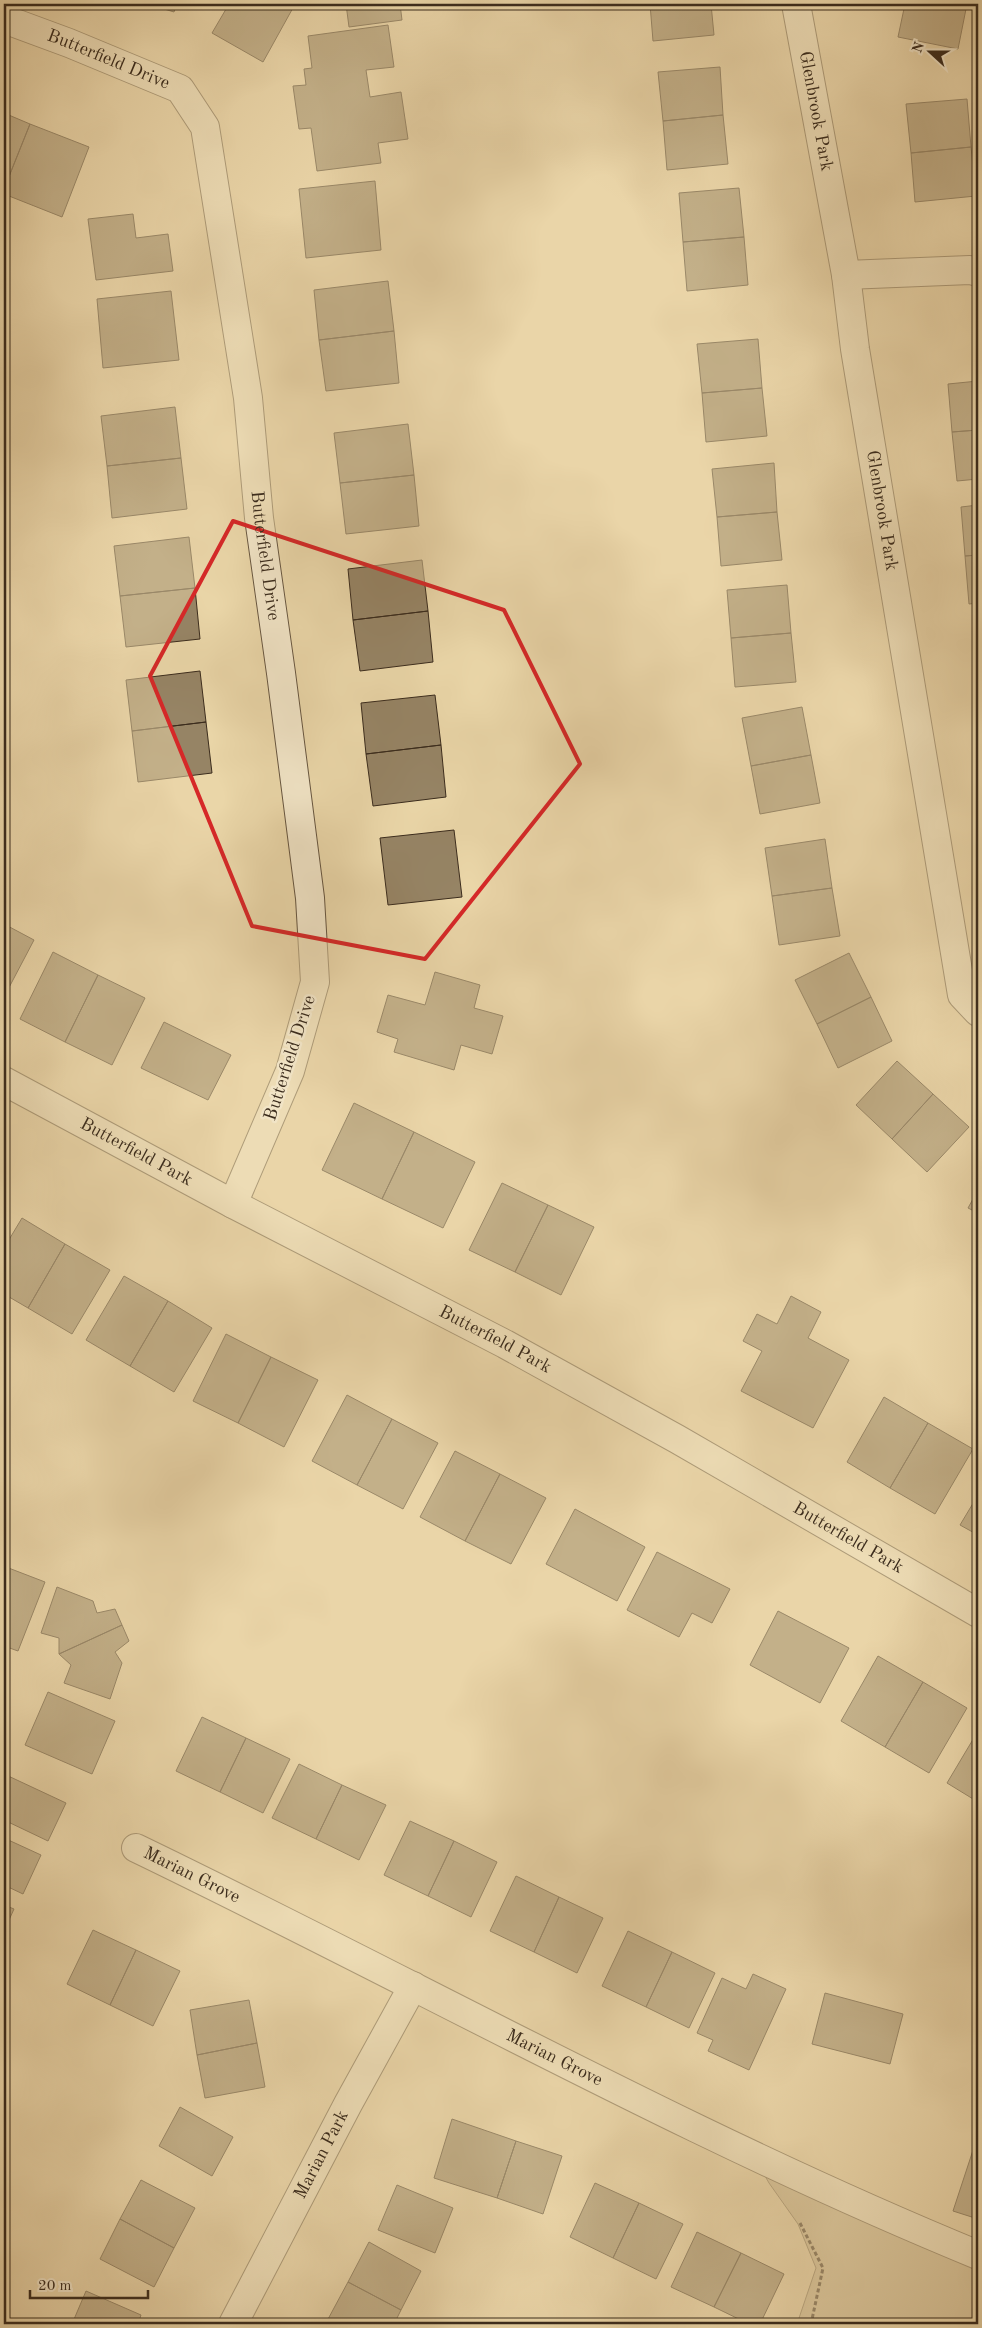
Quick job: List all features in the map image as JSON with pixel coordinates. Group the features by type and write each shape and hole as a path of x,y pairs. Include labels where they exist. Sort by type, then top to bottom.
{"street":[{"name":"Glenbrook Park","path":"796,4 846,275 855,349 962,995 978,1012"},
{"name":"Butterfield Drive","path":"4,19 180,89 205,127 248,398 259,518 282,673 310,898 315,982 290,1071 233,1204"},
{"path":"846,275 970,270 978,272"},
{"name":"Butterfield Park","path":"4,1081 233,1204 505,1344 677,1439 978,1613"},
{"name":"Marian Grove","path":"136,1848 803,2178 978,2255"},
{"name":"Marian Park","path":"233,2324 348,2104 413,1986"}],"path":[{"path":"800,2223 824,2268 811,2324"}],"highlighted area":[{"path":"233,521 504,610 580,764 425,959 252,926 150,676"}],"shaded area":[{"path":"752,2153 978,2260 978,2324 797,2324 816,2268 798,2224 769,2183"}],"building":[{"path":"148,4 177,4 174,12"},
{"path":"229,4 290,4 294,6 263,62 212,33"},
{"path":"346,4 400,4 402,20 349,27"},
{"path":"650,4 711,4 714,35 653,41"},
{"path":"905,4 967,4 958,49 898,37"},
{"path":"388,25 394,67 366,70 370,97 401,92 408,139 378,143 381,163 317,171 311,128 299,129 293,86 306,85 304,69 312,68 308,36"},
{"path":"720,67 723,115 663,121 658,72"},
{"path":"967,99 971,147 911,153 906,104"},
{"path":"4,113 30,124 4,189"},
{"path":"723,115 728,164 667,170 663,121"},
{"path":"30,124 89,147 62,217 4,194 4,189"},
{"path":"971,147 976,196 915,202 911,153"},
{"path":"375,181 381,250 306,258 299,189"},
{"path":"739,188 744,237 683,242 679,193"},
{"path":"133,214 136,238 168,234 173,271 96,280 88,219"},
{"path":"744,237 748,285 687,291 683,242"},
{"path":"388,281 394,331 319,340 314,290"},
{"path":"171,291 179,360 103,368 97,299"},
{"path":"394,331 399,383 326,391 319,340"},
{"path":"758,339 762,388 702,393 697,344"},
{"path":"978,381 978,430 952,432 948,384"},
{"path":"762,388 767,436 706,442 702,393"},
{"path":"175,407 181,458 107,466 101,416"},
{"path":"408,424 414,475 340,483 334,433"},
{"path":"978,430 978,479 957,481 952,432"},
{"path":"181,458 187,509 112,518 107,466"},
{"path":"774,463 777,512 717,517 712,469"},
{"path":"414,475 419,526 346,534 340,483"},
{"path":"978,505 978,555 965,556 961,507"},
{"path":"777,512 782,560 721,566 717,517"},
{"path":"189,537 195,588 120,596 114,546"},
{"path":"978,555 978,603 969,604 965,556"},
{"path":"422,560 428,611 353,620 348,569"},
{"path":"787,585 791,633 731,638 727,590"},
{"path":"195,588 200,639 126,647 120,596"},
{"path":"428,611 433,662 360,671 353,620"},
{"path":"978,630 978,679 974,631"},
{"path":"791,633 796,682 735,687 731,638"},
{"path":"200,671 206,722 132,731 126,680"},
{"path":"435,695 441,745 366,754 361,703"},
{"path":"802,707 811,755 751,766 742,718"},
{"path":"206,722 212,773 138,782 132,731"},
{"path":"441,745 446,797 373,806 366,754"},
{"path":"811,755 820,803 760,814 751,766"},
{"path":"454,830 462,897 388,905 380,838"},
{"path":"825,839 832,888 772,896 765,848"},
{"path":"832,888 840,936 779,945 772,896"},
{"path":"4,924 34,940 4,997"},
{"path":"53,952 98,975 65,1042 20,1019"},
{"path":"849,953 871,997 817,1024 795,980"},
{"path":"435,972 480,985 474,1008 503,1016 492,1054 461,1045 454,1070 394,1052 398,1039 377,1032 388,995 425,1005"},
{"path":"98,975 145,998 112,1065 65,1042"},
{"path":"871,997 892,1041 838,1068 817,1024"},
{"path":"164,1022 231,1055 208,1100 141,1068"},
{"path":"897,1061 933,1094 892,1139 856,1105"},
{"path":"933,1094 969,1127 927,1172 892,1139"},
{"path":"354,1103 414,1132 382,1199 322,1170"},
{"path":"414,1132 475,1162 443,1228 382,1199"},
{"path":"502,1183 548,1205 515,1272 469,1250"},
{"path":"978,1190 978,1213 968,1208"},
{"path":"548,1205 594,1227 561,1295 515,1272"},
{"path":"22,1218 65,1244 28,1308 4,1294 4,1248"},
{"path":"65,1244 110,1270 72,1334 28,1308"},
{"path":"124,1276 168,1301 130,1366 86,1340"},
{"path":"791,1296 821,1312 808,1338 849,1360 813,1428 741,1391 762,1351 743,1341 757,1314 777,1324"},
{"path":"168,1301 212,1328 174,1392 130,1366"},
{"path":"226,1334 271,1357 238,1423 193,1401"},
{"path":"271,1357 318,1380 284,1447 238,1423"},
{"path":"347,1395 392,1419 357,1485 312,1461"},
{"path":"884,1397 928,1423 890,1488 847,1462"},
{"path":"392,1419 438,1443 403,1509 357,1485"},
{"path":"928,1423 973,1449 935,1514 890,1488"},
{"path":"455,1451 500,1474 465,1541 420,1517"},
{"path":"500,1474 546,1498 511,1564 465,1541"},
{"path":"978,1495 978,1535 960,1525"},
{"path":"575,1509 645,1547 617,1601 546,1564"},
{"path":"657,1552 730,1589 712,1623 692,1613 679,1637 627,1610"},
{"path":"6,1567 45,1582 18,1651 4,1646 4,1572"},
{"path":"57,1587 93,1601 97,1613 115,1609 122,1625 59,1654 59,1638 41,1633"},
{"path":"778,1611 849,1648 820,1703 750,1665"},
{"path":"122,1625 129,1641 115,1652 122,1663 110,1699 64,1683 71,1665 59,1654"},
{"path":"878,1656 923,1682 885,1747 841,1721"},
{"path":"923,1682 967,1708 929,1773 885,1747"},
{"path":"48,1692 115,1721 92,1774 25,1745"},
{"path":"202,1717 246,1738 220,1792 176,1771"},
{"path":"978,1731 978,1802 947,1783"},
{"path":"246,1738 290,1759 263,1813 220,1792"},
{"path":"299,1764 342,1785 316,1839 272,1818"},
{"path":"4,1774 66,1803 48,1841 4,1820"},
{"path":"342,1785 386,1805 359,1860 316,1839"},
{"path":"410,1821 454,1841 428,1896 384,1875"},
{"path":"4,1838 41,1855 23,1894 4,1885"},
{"path":"454,1841 497,1862 471,1917 428,1896"},
{"path":"516,1876 559,1897 534,1952 490,1931"},
{"path":"559,1897 603,1918 577,1973 534,1952"},
{"path":"4,1905 14,1909 4,1931"},
{"path":"93,1930 136,1950 110,2005 67,1984"},
{"path":"628,1931 672,1952 646,2007 602,1986"},
{"path":"136,1950 180,1971 153,2026 110,2005"},
{"path":"672,1952 715,1973 689,2028 646,2007"},
{"path":"753,1974 786,1989 749,2070 708,2051 713,2040 697,2033 722,1978 746,1989"},
{"path":"825,1993 903,2014 890,2064 812,2044"},
{"path":"249,2000 257,2043 197,2055 190,2010"},
{"path":"257,2043 265,2087 205,2098 197,2055"},
{"path":"180,2107 233,2137 212,2176 159,2146"},
{"path":"452,2119 516,2141 497,2198 434,2178"},
{"path":"978,2135 978,2219 953,2211"},
{"path":"516,2141 562,2156 543,2214 497,2198"},
{"path":"141,2180 195,2208 174,2248 120,2219"},
{"path":"595,2183 639,2203 613,2258 570,2237"},
{"path":"397,2185 453,2208 435,2253 378,2230"},
{"path":"639,2203 683,2224 656,2279 613,2258"},
{"path":"120,2219 174,2248 154,2287 100,2259"},
{"path":"697,2232 741,2253 714,2307 671,2287"},
{"path":"369,2242 421,2271 401,2310 348,2282"},
{"path":"741,2253 784,2274 760,2324 749,2324 714,2307"},
{"path":"348,2282 401,2310 394,2324 332,2324 327,2321"},
{"path":"86,2291 141,2315 138,2324 72,2324"}]}
